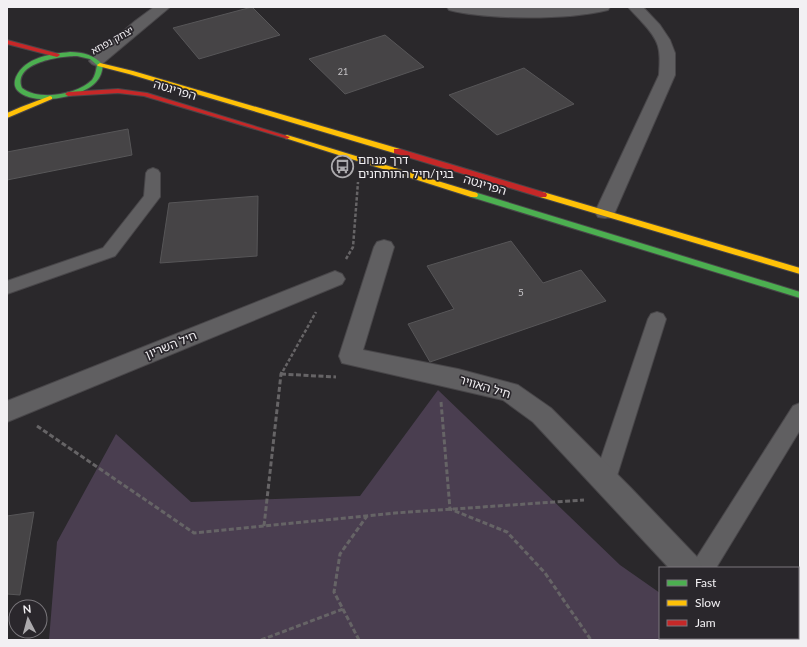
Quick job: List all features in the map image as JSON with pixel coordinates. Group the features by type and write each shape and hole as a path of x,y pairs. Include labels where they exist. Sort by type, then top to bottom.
{"street":[{"name":"יצחק נפחא","path":"94,60 163,7"},
{"path":"454,7 481,11 520,13 575,11 603,7"},
{"path":"605,212 667,75 668,54 660,34 649,19 636,7"},
{"path":"7,42 57,55"},
{"name":"הפריגטה","path":"57,55 77,54 131,72 800,271"},
{"path":"7,89 18,72 37,61 57,55"},
{"path":"7,116 23,108 80,90 94,81 100,72 94,60"},
{"path":"18,72 17,86 21,91 29,95 54,97"},
{"name":"הפריגטה","path":"68,94 118,91 145,94 800,295"},
{"path":"350,356 384,247"},
{"name":"חיל השריון","path":"10,410 335,279"},
{"name":"חיל האוויר","path":"350,356 510,392 542,415 605,479 687,567"}],"lane":[{"path":"7,288 109,252 152,197 153,173"},
{"path":"605,479 657,319"},
{"path":"704,567 800,412"}],"path":[{"path":"264,526 281,374 353,247 360,160"},
{"path":"281,374 346,378 350,356"},
{"path":"438,375 450,509"},
{"path":"10,410 194,533 450,509 622,497"},
{"path":"450,509 507,532 545,573 591,640"},
{"path":"359,640 334,592 340,554 367,516"},
{"path":"261,640 343,609"}],"shaded area":[{"path":"438,390 620,565 659,592 659,639 726,640 49,640 57,542 116,434 191,502 360,496"}],"building":[{"path":"252,7 280,35 199,59 173,28"},
{"path":"385,35 424,67 345,94 309,59"},
{"path":"524,68 574,104 497,135 449,95"},
{"path":"128,129 132,155 7,180 7,152"},
{"path":"258,196 257,256 160,263 169,203"},
{"path":"511,241 543,283 581,270 606,301 430,362 408,324 454,309 427,266"},
{"path":"34,512 20,595 7,594 7,516"}],"traffic: fast":[{"path":"77,54 92,58 100,65 96,78 87,87 68,94 47,97 28,94 19,88 18,79 21,72 34,62 61,55 77,54"},
{"path":"474,195 800,295"}],"traffic: slow":[{"path":"100,65 131,72 397,151"},
{"path":"7,116 23,108 50,98"},
{"path":"287,137 474,195"},
{"path":"543,195 800,271"}],"traffic: jam":[{"path":"7,42 57,55"},
{"path":"68,94 118,91 145,94 287,137"},
{"path":"397,151 543,195"}],"place":[{"name":"דרך מנחם בגין/חיל התותחנים","path":"343,167"}]}
